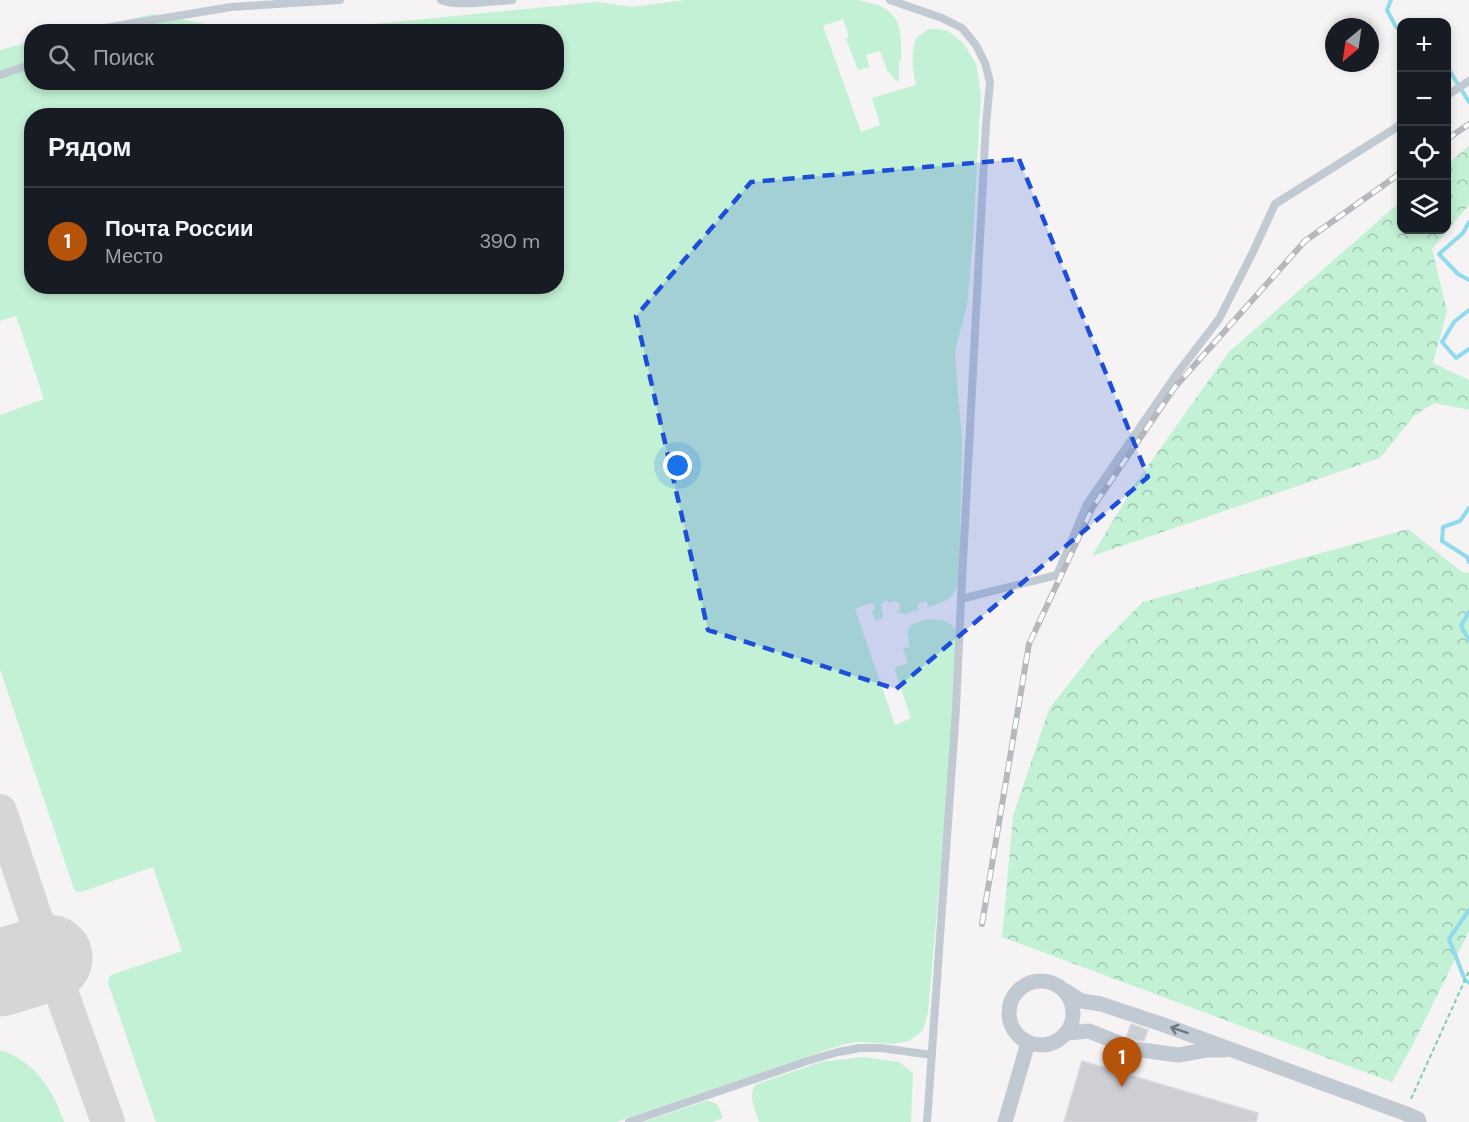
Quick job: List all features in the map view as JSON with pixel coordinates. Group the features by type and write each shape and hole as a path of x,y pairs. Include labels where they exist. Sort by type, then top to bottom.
{"street":[{"path":"1066,991 1072,1000 1073,1022 1068,1032 1060,1040 1050,1045 1038,1046 1028,1043 1012,1029 1009,1009 1018,990 1035,981 1046,981 1056,984 1082,1001 1112,1008 1234,1049 1404,1113 1418,1119 1419,1122"},
{"path":"1068,1032 1089,1031 1134,1049 1178,1055 1207,1050 1234,1049"},
{"path":"1005,1122 1028,1043"}],"lane":[{"path":"129,24 231,7 340,0"},
{"path":"441,0 461,3 512,0"},
{"path":"890,0 934,15 962,28 976,45 985,63 990,82 960,599 956,709 927,1122"},
{"path":"0,75 24,67"},
{"path":"1451,93 1469,81"},
{"path":"960,599 1058,575 1087,504 1176,375 1218,319 1275,204 1398,126"},
{"path":"629,1122 838,1052 860,1048 881,1048 932,1055"}],"path":[{"path":"1404,1113 1469,971"}],"highlighted area":[{"path":"1019,159 1148,477 896,689 708,630 636,316 751,182"}],"green space":[{"path":"685,0 858,0 882,7 890,12 899,26 901,60 897,82 888,72 880,51 866,55 869,67 858,70 846,39 849,37 843,19 823,26 861,132 880,125 872,98 916,85 913,61 914,44 916,38 929,29 948,31 964,44 976,64 981,94 973,237 967,306 955,350 962,439 959,580 955,591 948,598 929,607 926,601 917,604 919,609 906,614 897,612 900,604 895,601 889,603 887,600 881,603 883,618 876,621 872,611 875,609 873,604 855,609 895,725 911,718 894,668 908,663 903,649 910,647 908,630 910,627 926,620 937,619 947,622 955,629 960,648 928,1013 923,1030 909,1041 893,1044 859,1042 844,1044 616,1122 156,1122 108,983 111,975 182,951 153,867 81,892 74,889 0,669 0,415 44,399 16,316 0,321 0,50 24,44 24,90 564,90 564,24 374,24 597,2 632,7"},
{"path":"153,14 205,24 109,24"},
{"path":"1469,146 1469,205 1451,226 1451,180 1451,161"},
{"path":"1397,205 1397,234 1445,234 1432,249 1447,311 1433,363 1469,380 1469,410 1434,403 1414,416 1380,458 1092,556 1135,484 1229,352"},
{"path":"1408,529 1462,572 1469,573 1469,931 1392,1082 1002,937 1013,816 1049,709 1096,649 1143,602"},
{"path":"0,1050 23,1061 41,1078 64,1122 0,1122"},
{"path":"863,1057 899,1062 913,1073 911,1122 759,1122 752,1099 755,1085 821,1062"},
{"path":"706,1101 716,1104 723,1118 712,1122 643,1122"}],"building":[{"path":"1131,1024 1148,1030 1144,1041 1127,1036"},
{"path":"1082,1061 1258,1113 1256,1122 1064,1122"}],"waterway":[{"path":"1391,0 1387,10 1397,28"},
{"path":"1450,72 1469,102"},
{"path":"1469,222 1463,233 1439,254 1458,274 1469,280"},
{"path":"1469,310 1454,322 1442,342 1456,358 1469,349"},
{"path":"1469,508 1460,521 1443,527 1442,541 1467,557 1469,562"},
{"path":"1469,612 1461,626 1469,640"},
{"path":"1469,910 1449,939 1465,980 1469,983"}],"taxiway":[{"path":"0,811 49,958 108,1122"}],"runway":[{"path":"0,973 49,958"}],"railway":[{"path":"1451,137 1469,124"},
{"path":"982,924 1029,644 1093,507 1175,387 1305,241 1397,176"}],"place":[{"name":"Почта России","path":"1122,1087"}]}
